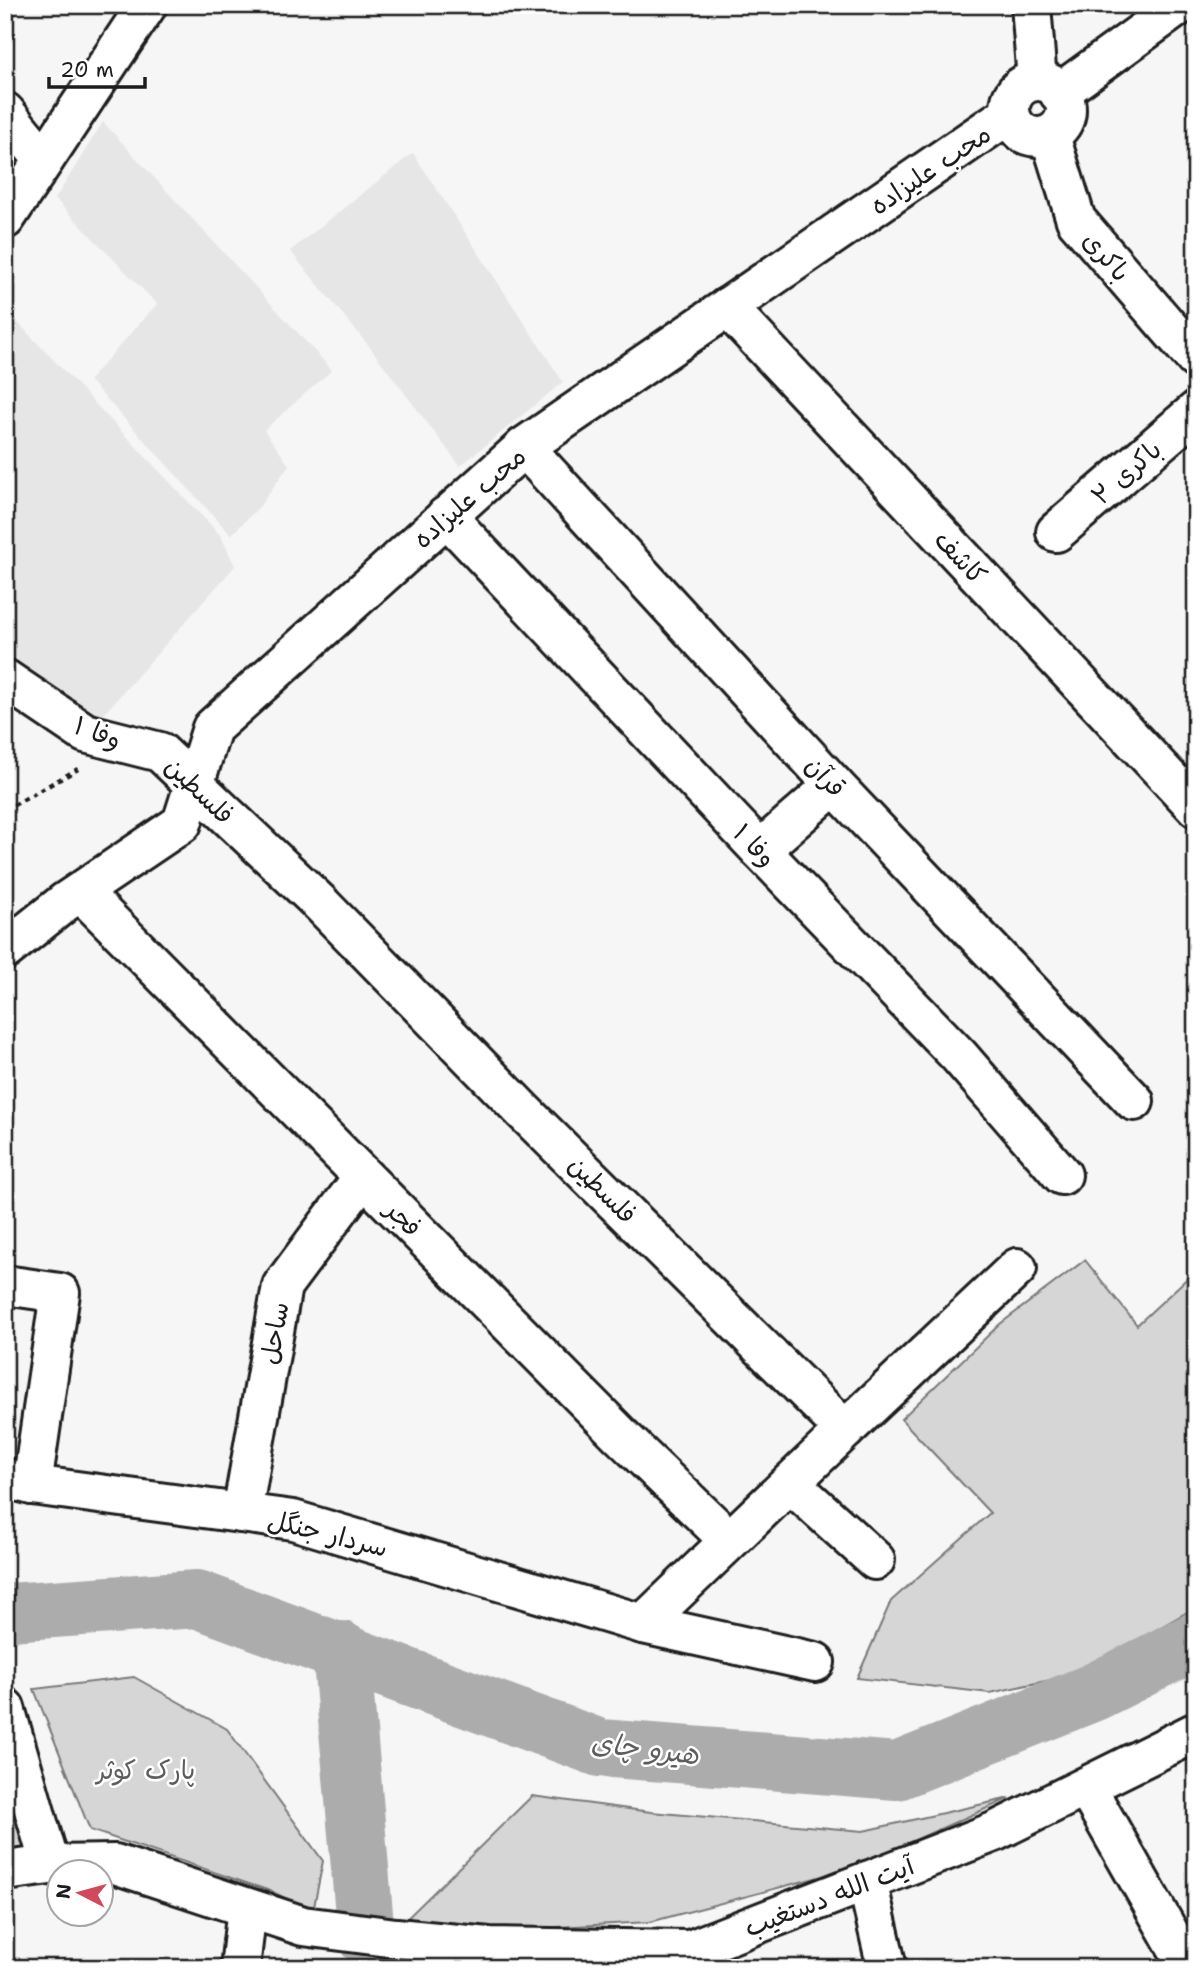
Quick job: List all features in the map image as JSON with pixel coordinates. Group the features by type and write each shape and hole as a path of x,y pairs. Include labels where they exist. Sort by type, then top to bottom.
{"street":[{"path":"5,219 147,5"},
{"path":"1031,5 1048,87 1066,114 1061,125 1050,136 1031,137 1018,130 1009,114 1013,97 1020,86 1048,87 1180,5"},
{"path":"5,112 44,160"},
{"name":"محب علیزاده","path":"5,950 81,892 182,823 212,728 524,447 1009,114"},
{"name":"باکری","path":"1050,136 1076,220 1196,359"},
{"name":"کاشف","path":"727,307 1196,807"},
{"name":"باکری ۲","path":"1056,532 1196,411"},
{"name":"قرآن","path":"524,447 834,785 1134,1101"},
{"name":"وفا ۱","path":"446,516 760,850 959,1056 1062,1175"},
{"name":"وفا ۱","path":"5,679 85,733 143,747"},
{"name":"فلسطین","path":"143,747 194,784 321,904 845,1430"},
{"path":"760,850 834,785"},
{"name":"فجر","path":"81,892 729,1541"},
{"name":"ساحل","path":"242,1513 282,1286 363,1177"},
{"path":"642,1623 1017,1268"},
{"path":"5,1285 60,1293 18,1481"},
{"name":"سردار جنگل","path":"18,1481 293,1520 642,1623 815,1662"},
{"path":"790,1483 874,1560"},
{"path":"5,1708 48,1857"},
{"name":"آیت الله دستغیب","path":"247,1908 303,1926 396,1938 487,1957 690,1950 994,1832 1196,1732"},
{"path":"1086,1787 1189,1968"},
{"path":"116,1864 247,1908 240,1968"},
{"path":"5,1871 46,1866"},
{"path":"867,1881 887,1968"}],"path":[{"path":"5,810 143,747"}],"shaded area":[{"path":"103,122 332,370 264,430 289,465 260,506 231,535 89,380 157,304 55,199"},
{"path":"413,153 563,382 460,466 369,346 290,251"},
{"path":"5,309 221,536 235,566 94,725 5,667"}],"green space":[{"path":"1085,1260 1137,1325 1196,1270 1196,1607 1078,1674 990,1693 857,1678 891,1601 990,1513 901,1419 1000,1324"},
{"name":"پارک کوثر","path":"134,1677 227,1729 323,1861 313,1912 273,1892 90,1830 34,1689"},
{"path":"5,1766 27,1847 5,1850"},
{"path":"532,1796 651,1812 863,1831 1010,1798 849,1869 650,1922 389,1936"}],"waterway":[{"name":"هیرو چای","path":"9,1612 197,1599 600,1748 897,1771 1094,1692 1196,1641"},
{"path":"341,1650 366,1937"}]}
